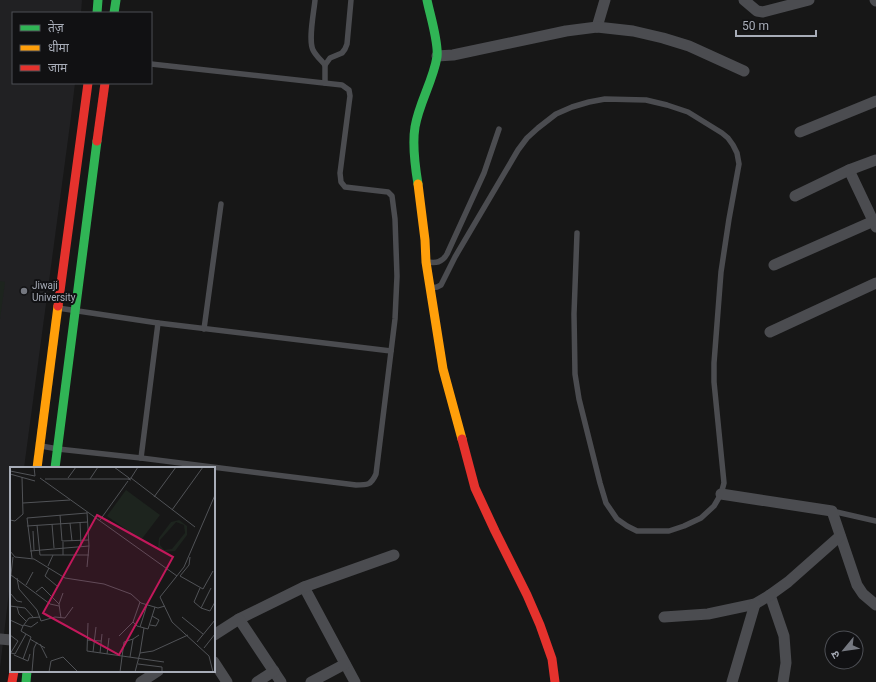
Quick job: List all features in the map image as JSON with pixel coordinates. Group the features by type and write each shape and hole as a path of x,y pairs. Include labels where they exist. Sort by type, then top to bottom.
{"main road":[{"path":"97,12 98,0"},
{"path":"114,12 116,0"},
{"path":"427,0 437,46 437,56 415,127 414,145 425,240 426,262 443,369 475,488 540,625 552,658 555,682"},
{"path":"37,467 88,84"},
{"path":"55,467 105,84"},
{"path":"12,682 14,672"},
{"path":"26,682 28,672"}],"street":[{"path":"596,28 605,0"},
{"path":"744,0 757,11 763,12 809,0"},
{"path":"437,56 453,55 566,31 596,28 633,31 663,38 689,46 744,71"},
{"path":"800,132 876,100"},
{"path":"795,196 849,170 876,160"},
{"path":"774,265 875,223 849,170"},
{"path":"770,332 876,283"},
{"path":"721,494 832,511 857,585 863,594 876,605"},
{"path":"664,617 708,614 755,604 788,582 840,536"},
{"path":"215,634 239,619 304,587 394,555"},
{"path":"304,587 355,682"},
{"path":"770,595 784,636 786,663 784,682"},
{"path":"732,682 755,604"},
{"path":"239,619 281,682"},
{"path":"0,639 10,640"},
{"path":"215,664 227,682"},
{"path":"311,682 345,664"},
{"path":"257,682 274,671"},
{"path":"141,682 156,672"}],"lane":[{"path":"315,0 311,39 312,46 325,65"},
{"path":"325,83 325,65 330,58 342,53 347,44 351,0"},
{"path":"152,64 342,85 349,90 350,96 340,173 341,182 345,187 388,192 392,196 395,219 397,276 395,320 376,474 373,482 367,485 356,485 215,467"},
{"path":"430,288 441,285 455,257 526,138 556,114 572,107 605,99 646,100 667,104 688,112 728,138 738,153 739,164 721,272 714,363 714,382 724,482 721,494 714,506 701,518 684,526 669,531 637,531 617,519 606,503 581,406 575,374 574,314 577,233"},
{"path":"426,262 440,262 447,254 484,173 498,129"},
{"path":"204,328 221,204"},
{"path":"58,308 75,312 158,323 391,351"},
{"path":"141,458 158,323"},
{"path":"40,445 58,450 213,467"},
{"path":"832,511 876,520"}],"shaded area":[{"name":"Jiwaji University","path":"0,0 82,0 81,12 12,12 12,84 75,84 24,467 10,467 10,583 0,668"},
{"path":"0,281 5,282 0,319"}],"traffic: fast":[{"path":"97,12 98,0"},
{"path":"114,12 116,0"},
{"path":"418,184 414,148 415,127 437,57 436,37 427,0"},
{"path":"55,467 97,141"},
{"path":"26,682 27,672"}],"traffic: slow":[{"path":"418,184 425,240 426,262 443,369 462,439"},
{"path":"37,467 58,306"}],"traffic: jam":[{"path":"58,306 88,84"},
{"path":"97,141 105,84"},
{"path":"462,439 475,488 540,625 552,659 555,682"},
{"path":"12,682 14,672"}],"place":[{"name":"Jiwaji University","path":"24,291"}]}
